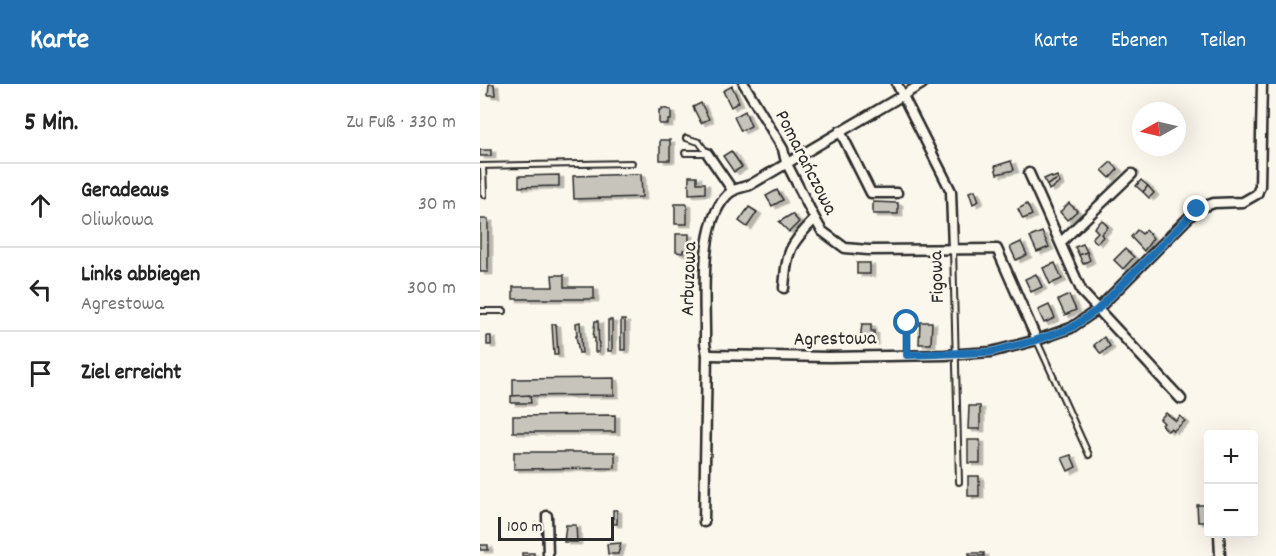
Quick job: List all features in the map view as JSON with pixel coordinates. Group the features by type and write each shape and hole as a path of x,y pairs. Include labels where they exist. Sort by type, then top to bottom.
{"street":[{"name":"Pomarańczowa","path":"744,84 783,149 786,162 822,231 845,248 868,250 997,249 1037,340"},
{"name":"Figowa","path":"897,84 951,191 953,249"},
{"name":"Arbuzowa","path":"705,522 707,235 712,219 733,191 750,184 922,84"},
{"name":"Agrestowa","path":"707,355 828,357 991,352 1071,328 1097,310 1197,209 1214,203 1244,202 1257,194 1260,186 1262,84"},
{"path":"840,131 871,193 897,193"},
{"path":"707,153 733,191"},
{"path":"1029,173 1082,292 1181,399"},
{"path":"1061,242 1132,174"},
{"path":"784,288 786,259 796,238 815,219"},
{"path":"547,516 548,556"},
{"path":"1219,538 1220,556"}],"lane":[{"path":"686,138 699,142 707,153"},
{"path":"685,153 707,153"},
{"path":"484,195 481,166 632,163"},
{"name":"Figowa","path":"953,249 959,482"},
{"path":"480,311 504,311"},
{"path":"907,323 907,355"},
{"path":"1037,340 1089,455"}],"building":[{"path":"489,84 494,84 495,95 488,95"},
{"path":"732,86 739,102 731,107 723,91"},
{"path":"701,103 709,119 701,123 693,107"},
{"path":"662,108 671,110 671,120 668,120 668,124 659,124 659,110"},
{"path":"745,111 751,126 741,131 734,117"},
{"path":"660,140 670,140 670,160 660,160"},
{"path":"480,150 491,150 491,156 480,156"},
{"path":"731,151 742,167 734,172 723,156"},
{"path":"1011,161 1014,170 997,174 995,166"},
{"path":"1111,162 1118,169 1110,178 1102,170"},
{"path":"641,174 642,197 574,199 573,176"},
{"path":"559,175 559,186 519,187 519,176"},
{"path":"689,176 697,176 697,183 705,183 705,193 689,194"},
{"path":"1051,176 1052,178 1057,176 1058,179 1047,185 1044,179"},
{"path":"1058,179 1060,183 1049,190 1047,185"},
{"path":"1141,180 1148,186 1143,192 1136,186"},
{"path":"1148,186 1154,193 1149,198 1143,192"},
{"path":"777,190 783,200 772,206 766,196"},
{"path":"975,190 979,201 973,204 969,192"},
{"path":"873,202 898,203 898,214 873,214"},
{"path":"1069,203 1077,211 1067,220 1060,212"},
{"path":"675,204 687,204 687,224 675,224"},
{"path":"1027,204 1032,215 1023,219 1018,209"},
{"path":"749,207 757,212 747,227 739,221"},
{"path":"792,214 799,222 789,232 779,222"},
{"path":"480,219 488,219 488,272 480,272"},
{"path":"1102,220 1108,227 1101,234 1103,237 1097,243 1092,238 1098,232 1094,228"},
{"path":"1137,230 1142,234 1146,230 1153,238 1144,251 1131,237"},
{"path":"1042,232 1049,247 1037,252 1030,237"},
{"path":"676,234 689,234 689,250 683,250 683,253 676,252"},
{"path":"1021,242 1027,255 1016,260 1010,247"},
{"path":"1083,244 1087,252 1079,255 1075,247"},
{"path":"1125,249 1134,257 1123,269 1114,260"},
{"path":"1087,252 1090,260 1083,264 1079,255"},
{"path":"857,263 870,263 870,274 857,274"},
{"path":"1055,263 1062,279 1050,284 1043,268"},
{"path":"1036,274 1042,287 1031,292 1025,279"},
{"path":"552,275 564,275 564,287 594,287 594,299 513,299 513,287 553,287"},
{"path":"1069,295 1076,310 1065,315 1058,300"},
{"path":"1049,305 1055,318 1044,323 1038,310"},
{"path":"608,320 612,320 612,351 608,351"},
{"path":"621,320 625,320 625,350 621,350"},
{"path":"595,321 598,321 599,352 595,352 595,338 593,338"},
{"path":"580,322 582,353 579,353 576,336 576,323"},
{"path":"920,322 932,322 931,344 919,344"},
{"path":"552,324 556,324 558,355 554,355"},
{"path":"862,324 871,324 871,331 874,331 874,342 860,341"},
{"path":"487,336 491,336 491,345 487,345"},
{"path":"1104,337 1110,346 1101,354 1094,345"},
{"path":"614,378 614,395 513,396 513,379"},
{"path":"530,395 531,403 511,403 511,396"},
{"path":"969,406 980,406 980,429 968,429"},
{"path":"1166,413 1176,421 1180,416 1185,421 1173,431 1171,428 1168,431 1160,419"},
{"path":"615,415 615,432 513,432 513,416"},
{"path":"968,440 980,440 980,463 968,463"},
{"path":"514,452 615,452 615,468 514,469"},
{"path":"1071,455 1076,467 1068,471 1062,458"},
{"path":"968,476 979,476 979,496 968,496"},
{"path":"1197,505 1204,505 1204,522 1198,522"},
{"path":"613,510 617,510 617,524 613,524"},
{"path":"566,525 576,525 577,542 564,542"},
{"path":"621,543 618,554 608,554 607,544"},
{"path":"480,545 488,545 488,550 480,550"},
{"path":"522,553 534,553 534,556 522,556"},
{"path":"969,553 984,553 984,556 969,556"}],"route":[{"path":"907,323 907,355 991,352 1071,328 1097,310 1197,209"}]}
